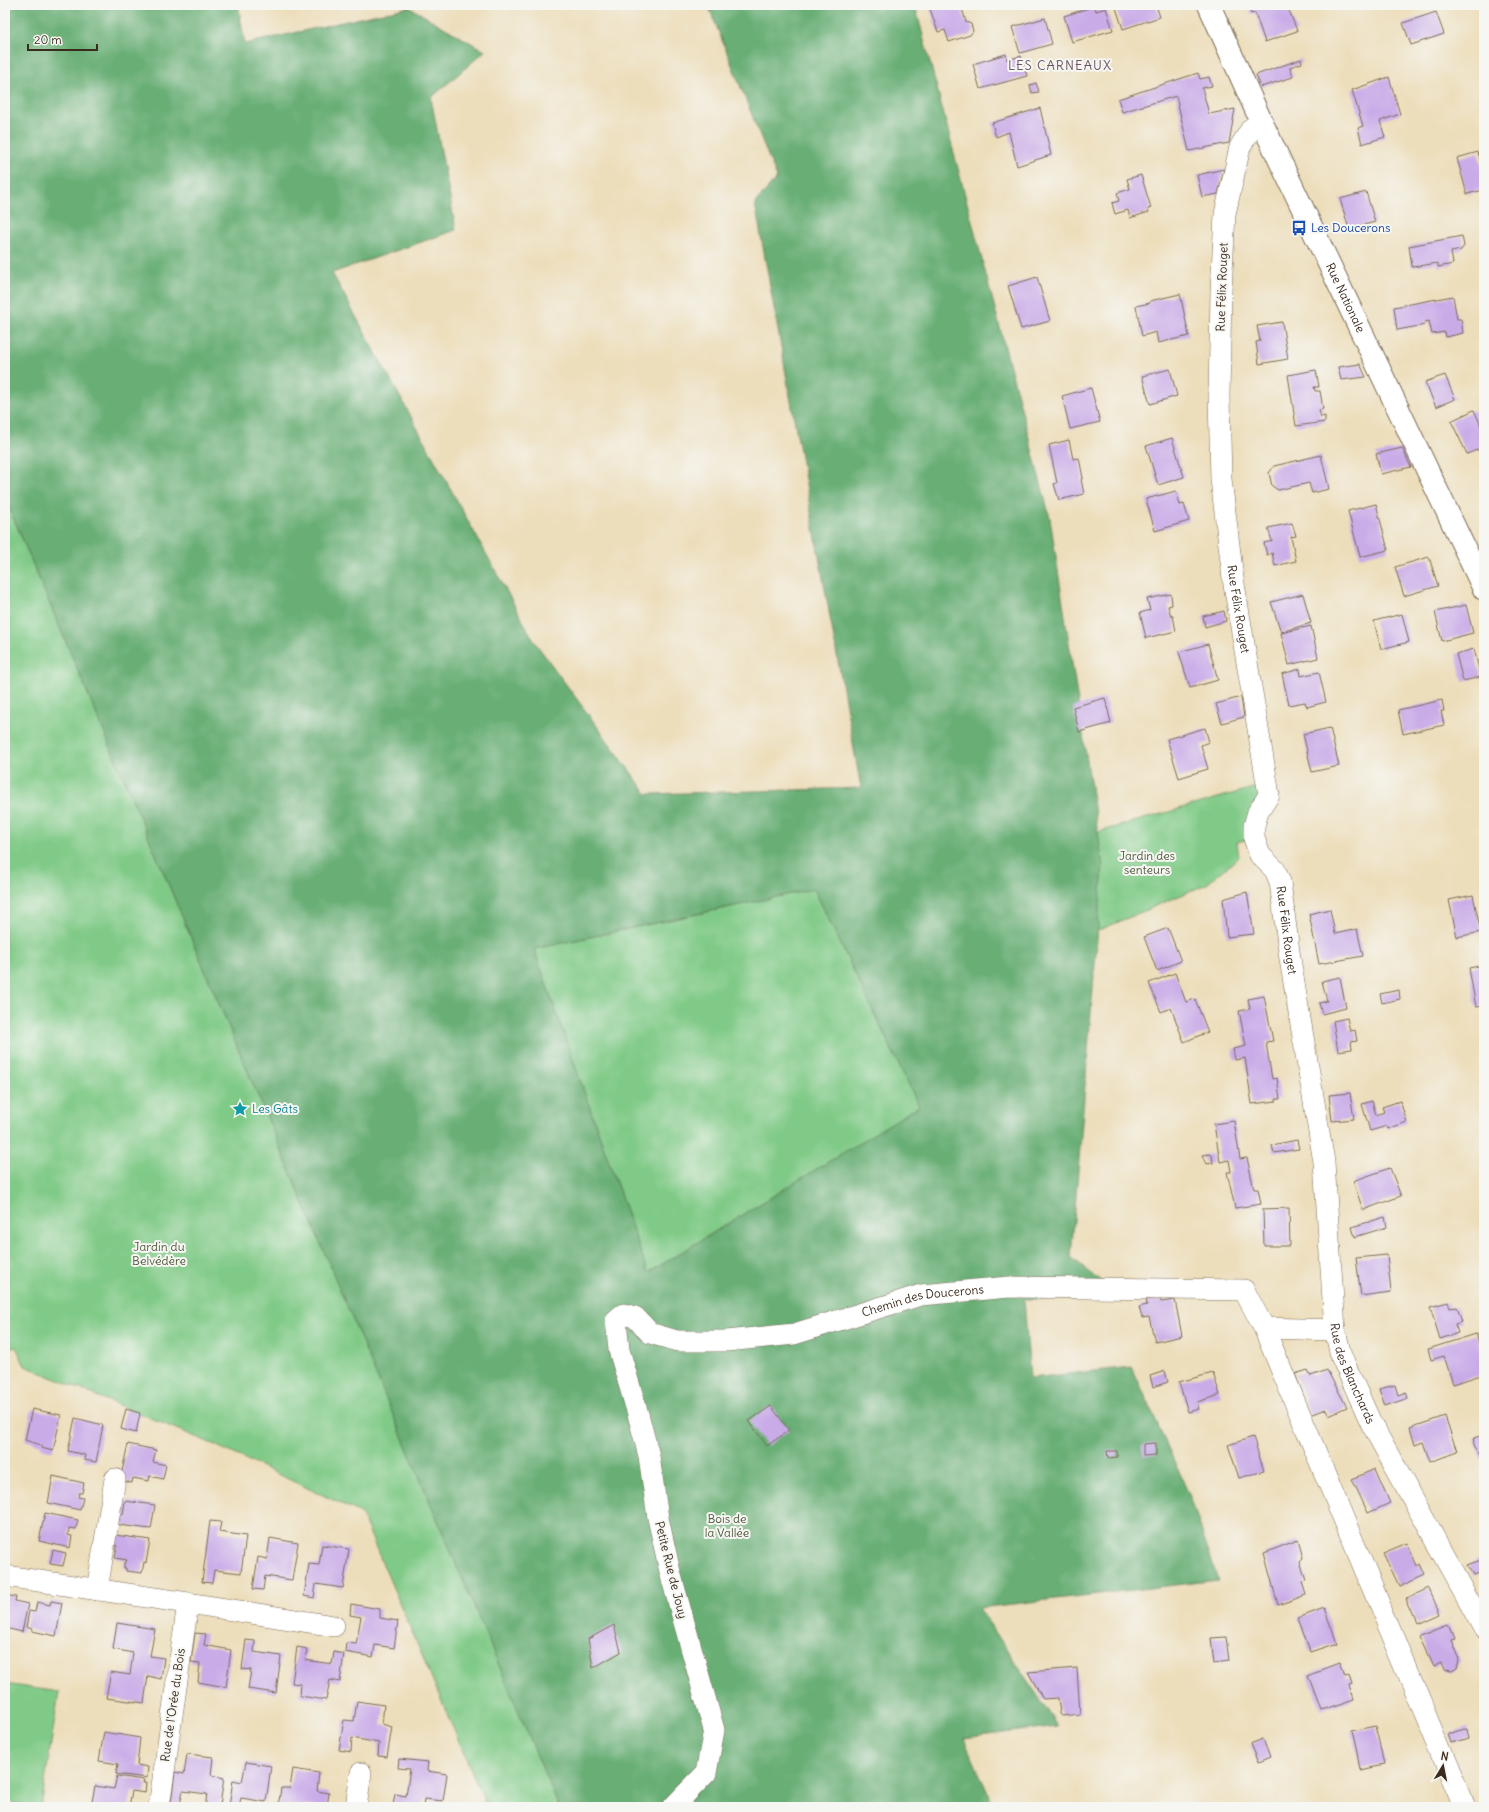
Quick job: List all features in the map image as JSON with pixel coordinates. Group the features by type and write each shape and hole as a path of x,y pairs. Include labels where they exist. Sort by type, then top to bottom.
{"street":[{"name":"Rue Nationale","path":"1209,5 1261,120 1484,589"},
{"name":"Rue Félix Rouget","path":"1261,120 1251,129 1240,147 1225,214 1221,291 1219,396 1221,479 1233,578 1269,795 1258,812 1254,826 1254,838 1260,855 1275,870 1280,882 1290,959 1313,1092"},
{"name":"Rue des Blanchards","path":"1313,1092 1324,1162 1334,1330 1341,1356 1372,1425 1484,1628"},
{"name":"Chemin des Doucerons","path":"616,1320 623,1314 635,1317 650,1333 677,1341 727,1342 794,1334 921,1294 1008,1288 1244,1290 1264,1328"},
{"name":"Petite Rue de Jouy","path":"616,1320 619,1350 649,1456 658,1518 670,1572 714,1730 706,1773 673,1807"},
{"name":"Rue des Blanchards","path":"1264,1328 1334,1330"},
{"path":"1264,1328 1464,1807"},
{"path":"97,1590 115,1479"},
{"path":"5,1576 334,1626"},
{"name":"Rue de l'Orée du Bois","path":"159,1807 188,1603"},
{"path":"356,1807 361,1773"}],"green space":[{"name":"Bois de la Vallée","path":"5,5 238,5 245,44 409,7 485,51 431,98 456,230 332,273 534,641 647,794 861,788 755,203 777,178 708,5 915,5 1050,518 1103,866 1071,1257 1122,1298 1024,1299 1030,1378 1132,1367 1191,1499 1218,1580 979,1608 1058,1726 964,1738 994,1807 559,1807 5,498","holes":["814,889 919,1106 648,1273 534,949"]},
{"name":"Jardin du Belvédère","path":"5,498 559,1807 487,1807 361,1513 215,1445 25,1366 16,1347 5,1348"},
{"name":"Jardin des senteurs","path":"1267,784 1254,838 1237,842 1239,857 1207,884 1095,932 1103,866 1098,832"},
{"path":"814,889 919,1106 648,1273 534,949"},
{"path":"5,1684 59,1692 41,1807 5,1802"}],"building":[{"path":"941,5 961,5 966,22 971,24 973,31 970,35 949,42 945,30 938,32 930,9"},
{"path":"1115,5 1156,5 1160,17 1123,29"},
{"path":"1248,5 1287,5 1297,31 1265,42 1255,13 1251,14"},
{"path":"1095,6 1096,11 1106,8 1113,30 1072,42 1064,16"},
{"path":"1436,12 1444,34 1411,45 1403,23"},
{"path":"1045,18 1052,44 1020,53 1012,27"},
{"path":"1006,54 1007,60 1021,56 1027,76 980,89 973,64"},
{"path":"1301,59 1302,63 1290,67 1293,77 1261,87 1256,75"},
{"path":"1198,73 1200,79 1209,77 1212,86 1202,88 1209,114 1235,109 1229,143 1189,151 1176,96 1122,112 1118,99"},
{"path":"1389,77 1400,114 1380,121 1385,137 1362,144 1358,128 1363,126 1352,90"},
{"path":"1036,83 1039,92 1032,93 1030,85"},
{"path":"1040,108 1051,155 1017,166 1009,132 996,137 992,123"},
{"path":"1478,152 1484,173 1484,190 1467,194 1457,158"},
{"path":"1224,169 1218,194 1202,197 1197,175"},
{"path":"1141,175 1151,208 1148,209 1149,212 1130,218 1128,210 1115,214 1112,203 1119,201 1117,193 1130,189 1127,179"},
{"path":"1366,192 1375,222 1349,229 1340,199"},
{"path":"1462,236 1464,246 1461,250 1451,252 1453,264 1438,267 1438,263 1412,267 1409,246"},
{"path":"1037,277 1050,321 1021,329 1008,286"},
{"path":"1180,294 1189,336 1158,343 1156,332 1142,336 1136,306"},
{"path":"1453,296 1457,319 1461,319 1463,333 1446,337 1445,332 1432,334 1429,321 1425,322 1425,325 1397,330 1394,307"},
{"path":"1282,322 1288,359 1259,364 1256,342 1260,341 1257,326"},
{"path":"1360,364 1366,377 1341,380 1338,367"},
{"path":"1170,369 1177,396 1150,404 1142,376"},
{"path":"1316,370 1319,387 1314,387 1315,391 1320,391 1323,409 1319,410 1321,417 1325,416 1325,422 1296,426 1288,375"},
{"path":"1445,375 1455,399 1436,407 1425,382"},
{"path":"1091,388 1100,422 1070,429 1062,396"},
{"path":"1474,410 1484,432 1484,447 1467,454 1451,421"},
{"path":"1172,438 1184,477 1158,485 1146,446"},
{"path":"1069,440 1073,459 1079,458 1083,478 1081,479 1084,494 1059,500 1054,484 1057,483 1049,445"},
{"path":"1402,448 1411,467 1381,474 1376,454"},
{"path":"1321,455 1329,489 1312,493 1309,483 1278,490 1272,486 1269,473 1274,466"},
{"path":"1176,491 1180,505 1184,504 1189,521 1155,531 1146,499"},
{"path":"1376,504 1388,550 1360,557 1348,511"},
{"path":"1292,523 1296,536 1291,537 1296,561 1275,566 1272,553 1267,555 1264,543 1272,541 1268,528"},
{"path":"1429,557 1438,586 1404,596 1395,567"},
{"path":"1171,594 1172,605 1168,606 1171,616 1173,616 1176,631 1146,638 1140,613 1150,610 1147,599"},
{"path":"1303,594 1311,623 1281,632 1271,602"},
{"path":"1466,605 1473,633 1442,641 1435,612"},
{"path":"1224,611 1226,621 1205,627 1203,616"},
{"path":"1402,614 1409,642 1381,649 1374,621"},
{"path":"1311,626 1318,658 1289,665 1281,633"},
{"path":"1208,644 1218,680 1190,688 1179,652"},
{"path":"1474,649 1481,677 1463,681 1456,654"},
{"path":"1300,669 1301,676 1319,672 1326,702 1307,707 1305,702 1289,705 1282,674"},
{"path":"1241,697 1244,717 1222,723 1216,704"},
{"path":"1105,698 1111,723 1079,732 1073,707"},
{"path":"1442,700 1444,711 1441,711 1444,725 1403,734 1398,710"},
{"path":"1205,728 1209,742 1201,745 1208,769 1179,778 1167,739"},
{"path":"1330,728 1339,766 1312,772 1303,734"},
{"path":"1247,892 1254,934 1227,937 1223,899"},
{"path":"1473,895 1481,932 1457,937 1449,900"},
{"path":"1330,909 1335,934 1357,929 1363,956 1319,964 1309,914"},
{"path":"1168,928 1181,961 1157,971 1144,937"},
{"path":"1484,965 1484,1006 1476,1007 1469,968"},
{"path":"1175,973 1186,1002 1195,999 1208,1032 1184,1042 1171,1008 1161,1012 1149,983"},
{"path":"1340,977 1346,1008 1322,1014 1319,1003 1327,1001 1322,981"},
{"path":"1399,990 1400,999 1382,1003 1380,994"},
{"path":"1264,996 1273,1041 1266,1042 1267,1049 1272,1079 1277,1078 1280,1099 1276,1099 1276,1101 1252,1104 1245,1058 1235,1060 1233,1049 1246,1046 1239,1011 1250,1009 1248,999"},
{"path":"1347,1018 1350,1031 1355,1030 1357,1041 1351,1042 1352,1049 1338,1051 1333,1021"},
{"path":"1350,1093 1354,1119 1332,1121 1329,1095"},
{"path":"1372,1101 1376,1115 1384,1112 1382,1107 1400,1101 1407,1122 1388,1129 1387,1126 1370,1131 1362,1104"},
{"path":"1234,1121 1240,1159 1247,1158 1254,1189 1258,1189 1261,1204 1235,1208 1227,1172 1231,1172 1229,1160 1220,1162 1214,1124"},
{"path":"1297,1140 1299,1149 1274,1153 1272,1145"},
{"path":"1212,1154 1213,1163 1206,1164 1202,1155"},
{"path":"1390,1168 1401,1196 1363,1210 1353,1181"},
{"path":"1289,1208 1290,1246 1264,1246 1263,1209"},
{"path":"1385,1217 1387,1227 1355,1237 1352,1227"},
{"path":"1387,1255 1391,1292 1361,1296 1356,1258"},
{"path":"1159,1298 1161,1302 1175,1300 1182,1336 1155,1342 1149,1317 1142,1318 1139,1307 1147,1305 1146,1300"},
{"path":"1448,1302 1450,1308 1457,1307 1462,1322 1455,1324 1458,1333 1440,1339 1430,1307"},
{"path":"1476,1334 1484,1359 1484,1374 1453,1384 1444,1356 1431,1360 1428,1349"},
{"path":"1308,1370 1311,1376 1327,1370 1347,1407 1329,1415 1326,1409 1311,1415 1295,1374"},
{"path":"1165,1371 1168,1382 1153,1387 1150,1376"},
{"path":"1213,1373 1220,1395 1197,1402 1199,1409 1188,1412 1179,1382"},
{"path":"1395,1385 1398,1395 1406,1392 1408,1398 1385,1406 1379,1389"},
{"path":"771,1406 789,1430 767,1446 749,1421"},
{"path":"32,1409 61,1415 53,1451 41,1448 41,1445 25,1440"},
{"path":"126,1409 140,1413 136,1433 121,1429"},
{"path":"1445,1416 1457,1452 1430,1462 1423,1442 1415,1445 1410,1428"},
{"path":"75,1418 103,1425 96,1462 84,1460 85,1455 68,1451"},
{"path":"1484,1435 1484,1457 1481,1459 1473,1438"},
{"path":"1253,1437 1264,1471 1239,1478 1228,1445"},
{"path":"1156,1443 1156,1455 1143,1456 1143,1444"},
{"path":"128,1444 156,1450 153,1462 166,1465 163,1479 150,1476 149,1481 133,1478 132,1483 120,1480"},
{"path":"1107,1451 1117,1451 1117,1457 1108,1458"},
{"path":"1375,1469 1390,1503 1368,1513 1352,1479"},
{"path":"53,1476 84,1483 82,1493 79,1493 78,1497 83,1498 80,1510 48,1503"},
{"path":"125,1501 155,1505 151,1529 118,1525 120,1514 123,1514"},
{"path":"45,1513 78,1520 76,1529 69,1528 68,1535 72,1536 70,1548 39,1541"},
{"path":"210,1521 221,1522 219,1532 246,1536 241,1573 214,1570 212,1583 202,1582"},
{"path":"115,1535 150,1540 146,1563 144,1562 142,1573 126,1571 126,1568 124,1568 124,1562 127,1560 115,1558 117,1546 114,1545"},
{"path":"270,1538 298,1543 292,1580 265,1576 263,1590 253,1589 258,1557 267,1559"},
{"path":"1298,1540 1303,1558 1300,1561 1306,1581 1302,1582 1306,1595 1278,1605 1264,1553"},
{"path":"1407,1543 1417,1566 1420,1564 1425,1575 1399,1587 1383,1553"},
{"path":"322,1545 349,1549 343,1588 316,1584 314,1598 304,1596 309,1564 319,1565"},
{"path":"53,1550 66,1553 63,1566 50,1564"},
{"path":"1484,1559 1484,1571 1473,1575 1467,1565"},
{"path":"1429,1589 1440,1614 1418,1624 1407,1599"},
{"path":"5,1595 16,1597 15,1601 28,1604 22,1632 5,1628"},
{"path":"51,1601 62,1603 56,1636 32,1631 32,1629 26,1627 29,1611 35,1612 37,1602 50,1605"},
{"path":"351,1604 380,1609 380,1618 398,1621 394,1648 375,1645 373,1657 345,1652 346,1643 356,1644 361,1617 350,1615"},
{"path":"1324,1608 1337,1643 1310,1652 1298,1618"},
{"path":"117,1623 155,1629 150,1656 164,1658 161,1679 148,1676 144,1703 106,1698 111,1672 130,1675 133,1653 113,1649"},
{"path":"1449,1624 1455,1640 1451,1641 1459,1661 1457,1669 1452,1672 1444,1671 1441,1663 1433,1667 1419,1636"},
{"path":"614,1625 621,1652 593,1668 588,1639"},
{"path":"195,1633 206,1634 204,1645 231,1650 226,1687 198,1682 200,1663 191,1662"},
{"path":"1226,1637 1229,1661 1214,1663 1211,1638"},
{"path":"246,1640 255,1641 254,1652 281,1656 276,1693 248,1689 251,1670 242,1669"},
{"path":"297,1647 307,1649 305,1660 332,1664 334,1652 344,1654 340,1682 330,1680 326,1700 300,1696 301,1684 292,1683"},
{"path":"1340,1663 1345,1677 1349,1676 1352,1685 1349,1686 1353,1699 1321,1710 1308,1675"},
{"path":"1077,1668 1080,1714 1062,1716 1060,1714 1058,1698 1043,1699 1028,1672"},
{"path":"357,1701 384,1705 382,1724 392,1727 387,1757 378,1756 379,1743 352,1738 351,1752 339,1750 344,1720 354,1721"},
{"path":"1376,1727 1385,1763 1360,1768 1352,1732"},
{"path":"1467,1727 1469,1737 1453,1742 1450,1733"},
{"path":"104,1732 140,1738 137,1765 148,1767 147,1778 116,1774 118,1764 99,1761"},
{"path":"1263,1739 1270,1758 1258,1763 1250,1744"},
{"path":"187,1754 213,1757 211,1775 224,1778 220,1805 216,1805 216,1807 205,1807 207,1794 183,1791 180,1804 171,1803 175,1772 184,1774"},
{"path":"399,1759 428,1762 427,1771 447,1774 443,1801 424,1799 423,1807 393,1805 395,1794 406,1796 410,1769 398,1768"},
{"path":"246,1762 271,1766 266,1802 241,1798 239,1807 229,1807 233,1780 242,1782"},
{"path":"293,1769 319,1773 317,1791 329,1793 327,1807 288,1805 288,1807 278,1807 281,1788 290,1788"},
{"path":"117,1776 144,1780 143,1783 146,1783 145,1793 132,1791 129,1807 91,1807 95,1786 114,1789"}],"place":[{"name":"Les Doucerons","path":"1299,228"},
{"name":"Les Gâts","path":"240,1109"}],"district":[{"name":"LES CARNEAUX","path":"1060,65"}]}
